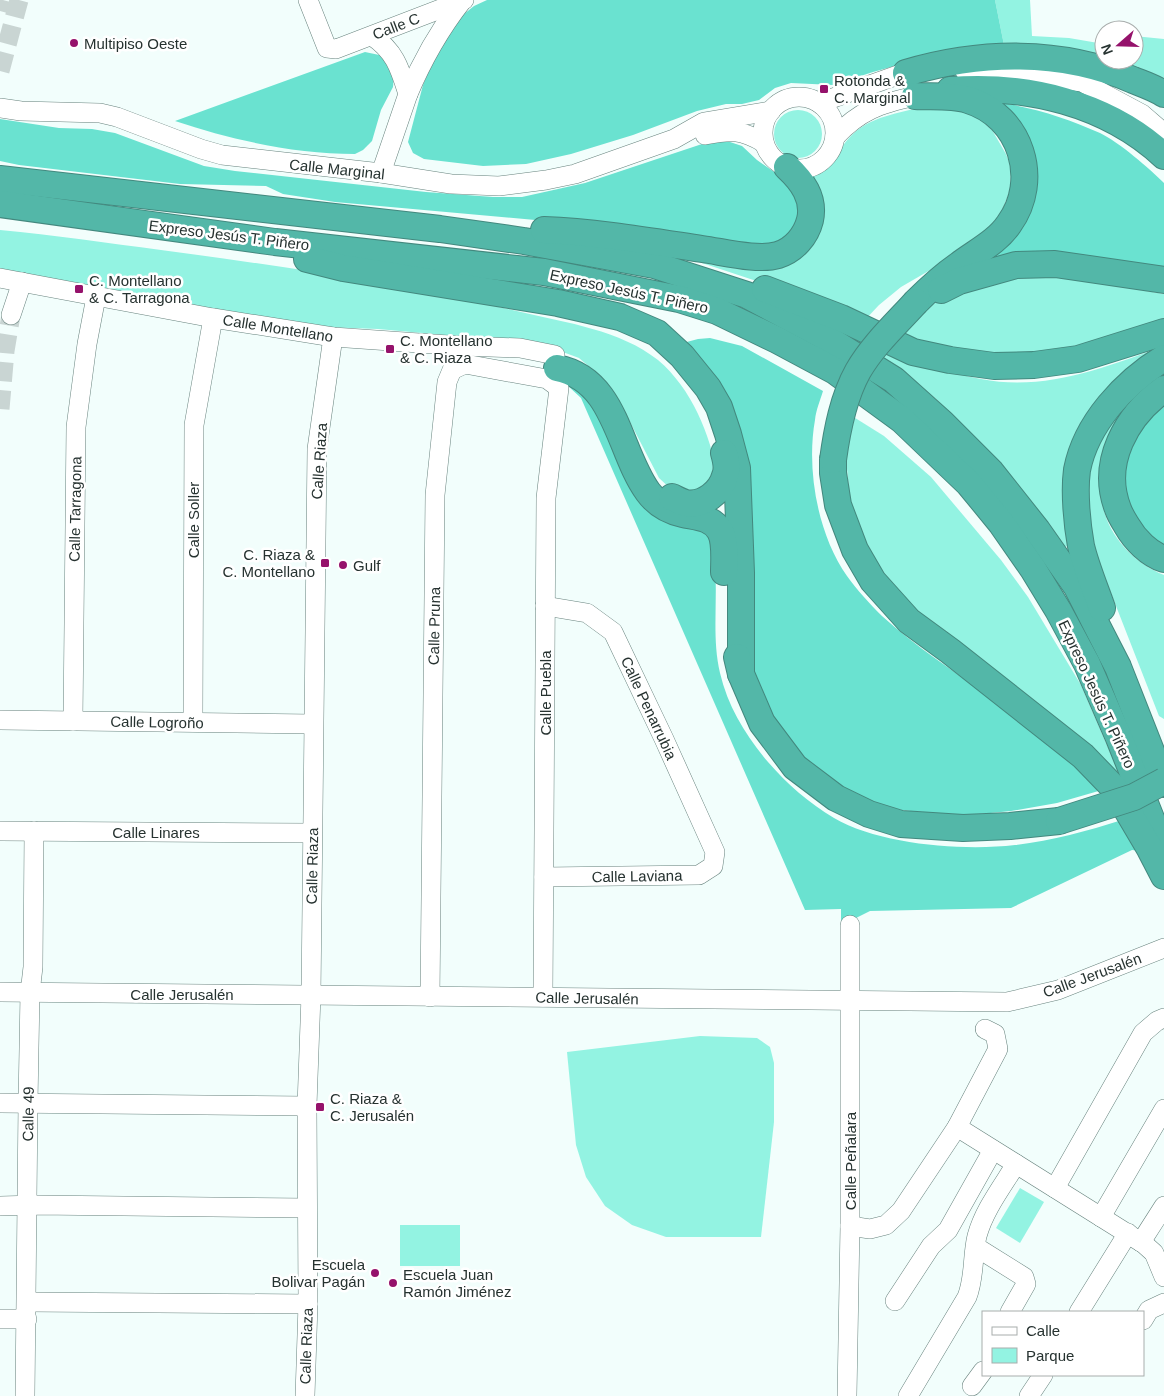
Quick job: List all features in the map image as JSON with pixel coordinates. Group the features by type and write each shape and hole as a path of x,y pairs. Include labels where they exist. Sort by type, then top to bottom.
{"highway":[{"path":"910,84 931,65 969,58 1028,56 1077,62 1114,72 1164,94"},
{"path":"910,84 946,90 975,88 1025,91 1068,101 1107,118 1142,139 1164,156"},
{"path":"910,84 955,98 969,100 1001,118 1021,151 1024,175 1017,213 1004,230 989,244 934,284 874,348 858,371 838,425 833,460 838,505 855,550 873,581 908,621 950,651 1083,756 1114,788 1164,876"},
{"path":"440,229 502,228 587,232 745,255 776,256 799,242 808,228 810,219 811,210 808,194 800,180 787,167"},
{"name":"Expreso Jesús T. Piñero","path":"0,179 440,229 524,241 654,265 747,295 820,334 894,380 942,423 991,472 1037,530 1077,588 1118,667 1164,783"},
{"name":"Expreso Jesús T. Piñero","path":"0,204 275,242 544,272 679,299 717,311 777,340 835,372 902,420 969,484 1001,523 1033,569 1087,664 1164,851"},
{"path":"200,232 343,268 558,304 620,317 657,333 682,356 708,388 719,407 737,468 741,573 741,674"},
{"path":"916,302 959,281 1016,264 1055,264 1164,280"},
{"path":"654,265 732,278 781,294 841,318 913,352 950,360 994,366 1034,365 1078,359 1164,332"},
{"path":"558,304 640,335 680,363 702,390 718,427 726,464 726,476 719,490 696,503 686,503 662,490 653,478 612,395 595,376 561,356 557,370 568,370 579,377 604,401 617,425 643,484 656,501 663,507 680,514 698,516 708,520 721,532 724,559 725,610 741,674 762,723 795,767 836,798 869,814 901,824 963,828 1059,821 1134,797 1164,783"},
{"path":"1118,667 1082,548 1078,528 1076,487 1078,469 1085,447 1097,423 1112,402 1142,371 1164,358"},
{"path":"1164,389 1150,399 1134,418 1121,439 1112,465 1112,479 1118,509 1130,530 1141,544 1164,559"}],"street":[{"name":"Calle C","path":"308,0 327,48 336,49 463,1"},
{"path":"381,173 416,74 451,16 463,1"},
{"path":"372,36 384,44 393,54 408,94"},
{"path":"819,104 910,84 1004,71 1082,82 1142,114 1164,133"},
{"path":"835,137 855,118 870,109 892,101 910,84"},
{"path":"791,99 805,99 819,104 826,109 833,121 835,137 830,152 819,162 805,168 796,169 787,167 772,158 764,143 764,125 771,111 778,105 791,99"},
{"name":"Calle Marginal","path":"0,108 21,111 100,113 117,117 201,149 222,155 381,173 451,184 499,186 575,174 674,139 704,122 771,111"},
{"name":"Calle Marginal","path":"674,139 725,131 744,133 764,143"},
{"name":"Calle Montellano","path":"0,278 96,298 333,337 520,348 557,370"},
{"path":"11,315 22,282"},
{"name":"Calle Tarragona","path":"74,721 76,426 87,344 96,298"},
{"name":"Calle Soller","path":"193,722 194,425 213,318"},
{"name":"Calle Riaza","path":"305,1396 308,1304 307,1106 311,995 317,449 333,337"},
{"name":"Calle Pruna","path":"430,997 435,495 447,382 452,370 465,364 547,379 557,370"},
{"name":"Calle Puebla","path":"543,998 546,498 557,370"},
{"name":"Calle Penarrubia","path":"545,606 587,613 613,632 715,852"},
{"name":"Calle Logroño","path":"0,720 313,724"},
{"name":"Calle Linares","path":"0,831 312,833"},
{"name":"Calle 49","path":"26,1396 28,1103 30,993 33,967 34,831"},
{"name":"Calle Laviana","path":"544,877 699,875 714,866 715,852"},
{"name":"Calle Peñalara","path":"847,1396 850,1226 850,925"},
{"name":"Calle Jerusalén","path":"0,992 1007,1002 1058,990 1164,948"},
{"path":"1055,1188 1143,1033 1157,1021 1164,1018"},
{"path":"850,1226 870,1228 886,1225 901,1210 957,1127 998,1049 995,1034 985,1029"},
{"path":"0,1102 307,1106"},
{"path":"1101,1217 1164,1109"},
{"path":"957,1127 1134,1238 1154,1253 1164,1276"},
{"path":"895,1301 931,1246 948,1230 993,1150"},
{"path":"908,1396 967,1297 972,1284 977,1237 984,1218 1016,1164"},
{"path":"0,1206 307,1208"},
{"path":"1080,1311 1134,1238 1164,1206"},
{"path":"976,1246 1024,1277 1026,1284 1011,1311"},
{"path":"1144,1318 1149,1310 1164,1303"},
{"path":"0,1319 27,1311 308,1304"},
{"path":"972,1386 982,1372"},
{"path":"1030,1396 1042,1376"}],"green space":[{"path":"487,0 995,0 1005,50 938,54 833,85 791,83 775,88 759,100 742,104 726,104 697,111 633,135 571,154 526,164 483,166 424,159 413,153 408,142 423,85 439,46 458,19 474,6"},
{"path":"995,0 1030,0 1032,36 1069,38 1094,42 1094,70 1144,70 1144,37 1164,39 1164,87 1005,50"},
{"path":"365,52 384,56 394,75 393,87 381,110 372,141 363,150 355,154 309,152 264,145 175,121"},
{"path":"990,101 1046,113 1100,133 1143,163 1164,183 1164,270 991,262 986,251 1024,195"},
{"path":"930,105 969,112 992,130 1011,167 1010,190 1002,211 986,233 901,287 879,305 864,321 796,294 699,262 698,258 809,178 825,169 831,164 848,139 862,127 880,118"},
{"path":"798,110 807,112 815,117 820,125 822,134 820,143 815,151 807,156 798,158 789,156 781,151 776,143 774,134 776,125 781,117 789,112"},
{"path":"0,119 59,128 92,129 115,133 204,166 235,171 426,192 493,197 522,197 585,183 705,143 724,140 742,146 757,160 790,183 798,197 800,217 793,231 776,244 759,246 612,227 335,202 283,194 266,186 180,184 19,165 0,161"},
{"path":"0,230 206,256 342,276 476,302 593,329 627,341 643,350 658,360 681,384 698,413 715,461 718,477 701,496 673,491 659,478 617,397 599,375 579,358 552,348 489,339 378,329 323,327 126,298 0,271"},
{"path":"1055,275 1164,294 1164,323 1020,360 895,338 928,307 947,296 997,278"},
{"path":"710,338 742,346 823,391 816,413 813,439 812,460 817,501 828,541 837,560 859,592 895,627 1005,709 1102,790 1057,803 1011,811 960,816 901,810 867,801 822,779 782,740 751,685 748,489 683,343"},
{"path":"1164,346 1101,402 1068,546 1064,547 993,456 935,398 880,358 886,348 933,366 981,379 1028,382 1051,380 1097,369"},
{"path":"1164,370 1164,383 1102,494 1105,514 1120,543 1145,565 1164,575 1164,719 1159,716 1091,542 1087,486 1091,460 1102,429"},
{"path":"567,385 589,394 632,478 702,526 710,534 713,545 716,585 715,630 717,659 723,686 745,731 768,762 799,793 834,818 853,827 898,840 947,846 994,847 1042,841 1122,820 1141,851 1132,850 1011,908 870,911 854,919 841,921 841,909 805,910 581,398"},
{"path":"1164,400 1164,551 1148,539 1120,490 1127,444"},
{"path":"852,416 884,436 931,477 1001,560 1028,597 1081,685 1123,782 920,616 875,568 850,501 847,448"},
{"path":"700,1036 757,1038 770,1047 774,1063 774,1122 761,1237 666,1237 632,1225 605,1206 586,1177 576,1145 567,1052"},
{"path":"1020,1188 1044,1202 1020,1243 996,1228"},
{"path":"400,1225 460,1225 460,1266 400,1266"}],"tunnel":[{"path":"0,11 3,0"},
{"path":"0,71 19,0"},
{"path":"0,409 5,351 11,315"}],"place":[{"name":"Multipiso Oeste","path":"74,43"},
{"name":"Rotonda & C. Marginal","path":"824,89"},
{"name":"C. Montellano & C. Tarragona","path":"79,289"},
{"name":"C. Montellano & C. Riaza","path":"390,349"},
{"name":"C. Riaza & C. Montellano","path":"325,563"},
{"name":"Gulf","path":"343,565"},
{"name":"C. Riaza & C. Jerusalén","path":"320,1107"},
{"name":"Escuela Bolivar Pagán","path":"375,1273"},
{"name":"Escuela Juan Ramón Jiménez","path":"393,1283"}]}
